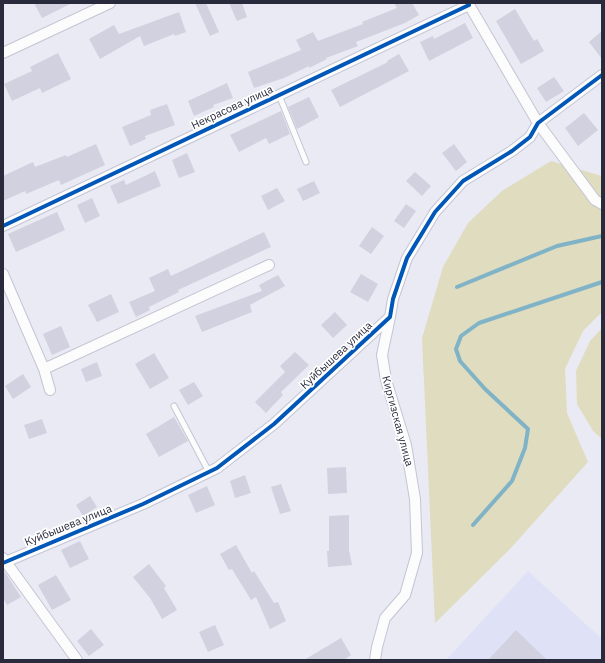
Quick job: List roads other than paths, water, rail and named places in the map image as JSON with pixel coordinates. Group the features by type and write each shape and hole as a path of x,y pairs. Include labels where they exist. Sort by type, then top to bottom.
{"street":[{"path":"3,54 110,3"},
{"name":"Некрасова улица","path":"3,226 468,4 538,123 595,200 602,204"},
{"path":"390,317 393,298 407,258 434,212 463,181 530,137 538,123 602,75"},
{"path":"44,369 269,265"},
{"path":"3,274 44,369 50,390"},
{"name":"Куйбышева улица","path":"4,561 143,504 217,468 274,424 390,317"},
{"name":"Киргизская улица","path":"376,660 377,647 385,618 405,595 418,553 415,499 406,445 386,380 382,355 390,317"},
{"path":"4,561 77,660"}],"lane":[{"path":"279,95 306,162"},
{"path":"174,406 209,472"}],"waterway":[{"path":"457,287 557,246 602,236"},
{"path":"473,525 512,481 525,448 528,429 485,389 460,361 456,349 461,336 479,323 602,282"}]}
